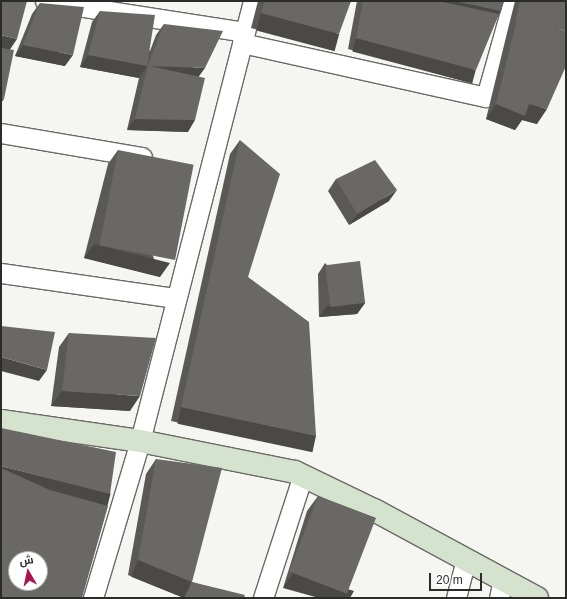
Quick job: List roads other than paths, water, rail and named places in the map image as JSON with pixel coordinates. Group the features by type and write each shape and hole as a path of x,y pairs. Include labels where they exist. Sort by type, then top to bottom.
{"main road":[{"path":"1,422 140,441 275,467 303,475 466,559 501,589 537,598"}],"street":[{"path":"45,1 85,4 243,37 486,97 513,1"},
{"path":"93,598 140,441 175,298 253,1"},
{"path":"1,133 164,161"},
{"path":"1,273 175,298"},
{"path":"263,598 303,475"},
{"path":"456,598 466,559"}]}
